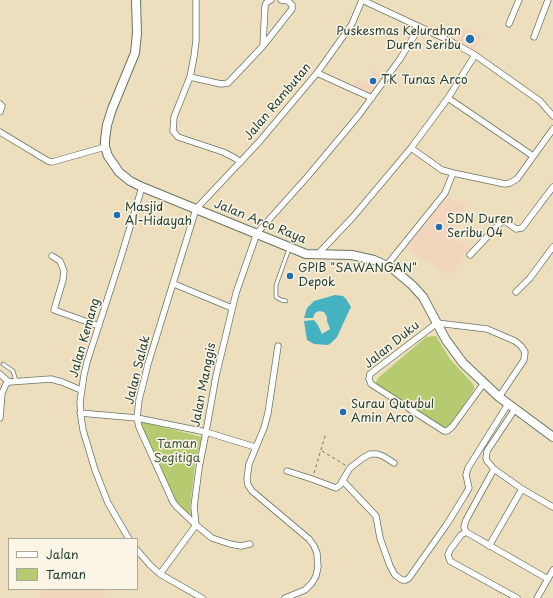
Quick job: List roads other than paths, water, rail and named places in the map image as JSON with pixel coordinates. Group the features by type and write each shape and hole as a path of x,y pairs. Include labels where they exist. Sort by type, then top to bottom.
{"main road":[{"path":"105,147 107,126 112,109 135,53 137,33 136,0"},
{"name":"Jalan Arco Raya","path":"105,147 108,156 119,172 130,181 142,187 306,254 352,255 387,265 392,268 419,291 456,356 499,397 553,437"}],"street":[{"path":"196,0 196,40 190,77 174,118 173,127 175,134 178,136 230,155 241,162"},
{"path":"263,46 265,6 266,3 271,0"},
{"path":"190,77 225,84 235,76 263,46 292,9 291,2 281,0"},
{"path":"362,0 419,28 450,41 475,55 540,102 553,116"},
{"name":"Jalan Rambutan","path":"196,209 259,142 317,73 352,24 362,0"},
{"path":"509,24 519,0"},
{"path":"534,37 548,0"},
{"path":"257,233 308,176 372,98 400,59 419,28"},
{"path":"316,255 353,217 411,148 448,98 475,55"},
{"path":"317,73 372,98"},
{"path":"448,98 533,156"},
{"path":"0,104 2,106 0,112"},
{"path":"411,148 437,167 453,173 502,184 510,183 517,179 553,129"},
{"path":"0,132 52,162 105,147"},
{"path":"387,265 445,193 453,173"},
{"name":"Jalan Kemang","path":"128,538 108,503 95,470 83,430 80,413 87,362 142,187"},
{"path":"470,255 501,222 505,220 516,229 522,228 553,187"},
{"name":"Jalan Salak","path":"196,209 148,364 139,400 137,418 139,427 173,502 196,525"},
{"name":"Jalan Manggis","path":"196,525 194,507 195,497 216,376 232,308 257,233"},
{"path":"516,292 530,278 553,247"},
{"path":"52,256 60,261 64,271 63,280 54,310 99,326"},
{"path":"174,284 232,308"},
{"name":"Jalan Duku","path":"484,383 452,428 444,431 369,382 370,374 436,323 491,330 515,341 521,346 524,352 524,360 499,397"},
{"path":"278,346 268,413 247,473 248,485 259,498 309,538 317,553 318,567 316,576 312,583 305,590 285,598"},
{"path":"0,374 12,381"},
{"path":"0,418 2,393 6,384 12,381 51,379 82,390"},
{"path":"343,481 376,516 380,538 390,566 395,575 402,580 406,580 410,578 465,495 469,488 466,475 468,468 508,404"},
{"path":"515,410 487,451 486,458 494,469 522,489 553,507"},
{"path":"80,413 137,418 206,432 255,447"},
{"path":"287,471 312,478 336,488 339,487 350,468 370,454 383,456 394,463"},
{"path":"494,469 466,520 464,527 466,532 548,579"},
{"path":"489,546 522,489"},
{"path":"160,574 196,525 212,538 220,541 241,546 250,544"},
{"path":"466,532 458,539 450,550 448,555 450,561 517,598"},
{"path":"138,551 160,574 200,598"},
{"path":"537,598 553,570"}],"lane":[{"path":"286,301 276,297 276,285 289,248"},
{"path":"3,364 13,371 12,381"}],"water":[{"path":"335,295 343,296 351,307 337,337 331,343 328,345 314,344 307,340 304,321 314,320 322,334 330,329 324,312 319,311 315,313 313,318 304,318 307,308 314,301"}],"place":[{"name":"Puskesmas Kelurahan Duren Seribu","path":"470,39"},
{"name":"TK Tunas Arco","path":"373,81"},
{"name":"Masjid Al-Hidayah","path":"117,215"},
{"name":"SDN Duren Seribu 04","path":"439,227"},
{"name":"GPIB \"SAWANGAN\" Depok","path":"290,276"},
{"name":"Surau Qutubul Amin Arco","path":"343,412"}],"park label":[{"name":"Taman Segitiga","path":"177,452"}]}
